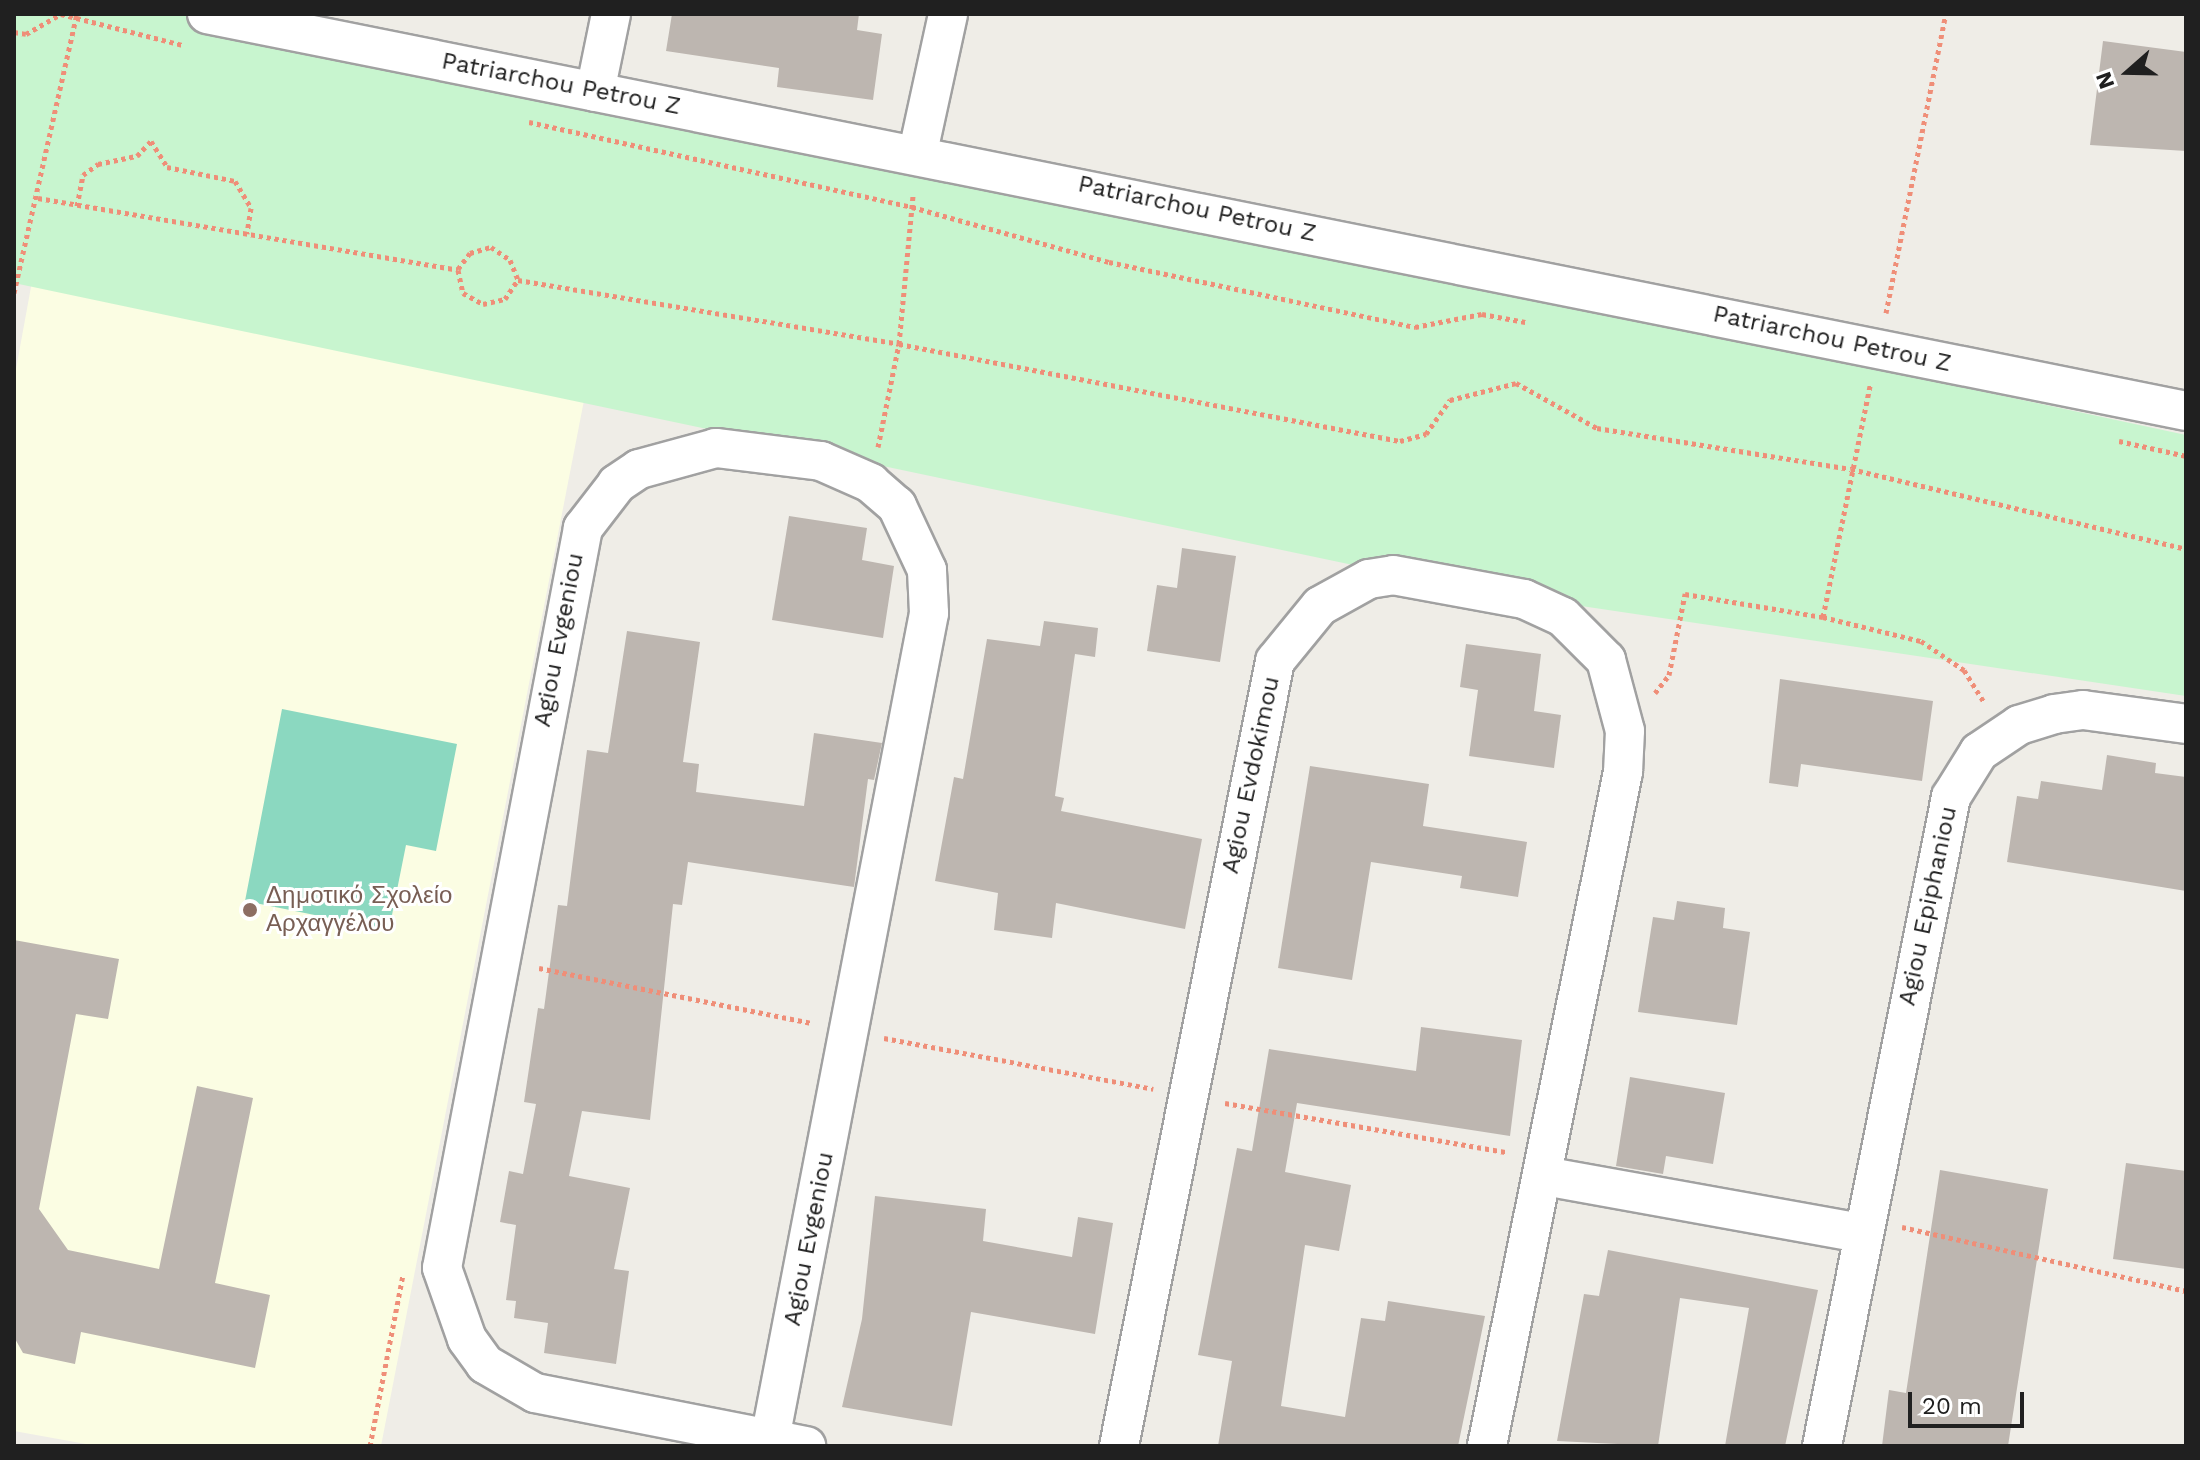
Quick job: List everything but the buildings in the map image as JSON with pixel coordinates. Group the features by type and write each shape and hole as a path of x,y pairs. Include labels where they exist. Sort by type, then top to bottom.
{"street":[{"path":"595,92 611,14"},
{"path":"918,152 948,14"},
{"name":"Patriarchou Petrou Z","path":"202,31 595,92 918,152 1875,366 2186,411"},
{"name":"Agiou Evgeniou","path":"716,448 821,461 871,483 897,506 916,537 927,570 929,613 849,1031 788,1443 535,1393 508,1380 467,1339 447,1294 443,1247 497,959 572,564 596,506 639,469 716,448"},
{"name":"Agiou Evdokimou","path":"1119,1446 1266,691 1286,641 1320,606 1369,579 1393,575 1524,599 1563,617 1606,660 1625,731 1623,772 1546,1167 1487,1446"},
{"name":"Agiou Epiphaniou","path":"1822,1446 1862,1226 1943,825 1963,773 2003,733 2083,710 2186,724"},
{"path":"1546,1167 1862,1226"}],"path":[{"path":"14,32 26,34 61,14 202,31"},
{"path":"1823,617 1946,14"},
{"path":"14,293 38,198 76,17"},
{"path":"522,120 912,207 1109,262 1415,327 1482,314 1529,322"},
{"path":"77,206 83,175 98,164 137,156 151,141 167,167 235,181 251,208 247,234"},
{"path":"871,483 899,344 918,152"},
{"path":"38,198 458,270"},
{"path":"491,247 510,260 518,280 505,299 483,304 463,293 458,270 470,253 491,247"},
{"path":"518,280 899,344 1400,441 1426,434 1450,400 1516,383 1597,428 1851,469 2186,549"},
{"path":"1855,380 1875,366"},
{"path":"1875,366 1886,386"},
{"path":"2111,439 2186,456"},
{"path":"1625,731 1669,675 1685,594 1823,617 1921,641 1964,670 2003,733"},
{"path":"497,959 1546,1167"},
{"path":"1862,1226 2186,1291"},
{"path":"370,1446 397,1289 414,1265 443,1247"}],"shaded area":[{"name":"Δημοτικό Σχολείο Αρχαγγέλου","path":"33,276 586,390 381,1446 97,1446 14,1431 14,380"}],"green space":[{"path":"14,14 217,14 2186,435 2186,696 1467,589 14,283"},
{"path":"282,709 457,744 436,851 406,845 389,930 245,901"}],"place":[{"name":"Δημοτικό Σχολείο Αρχαγγέλου","path":"250,910"}]}
